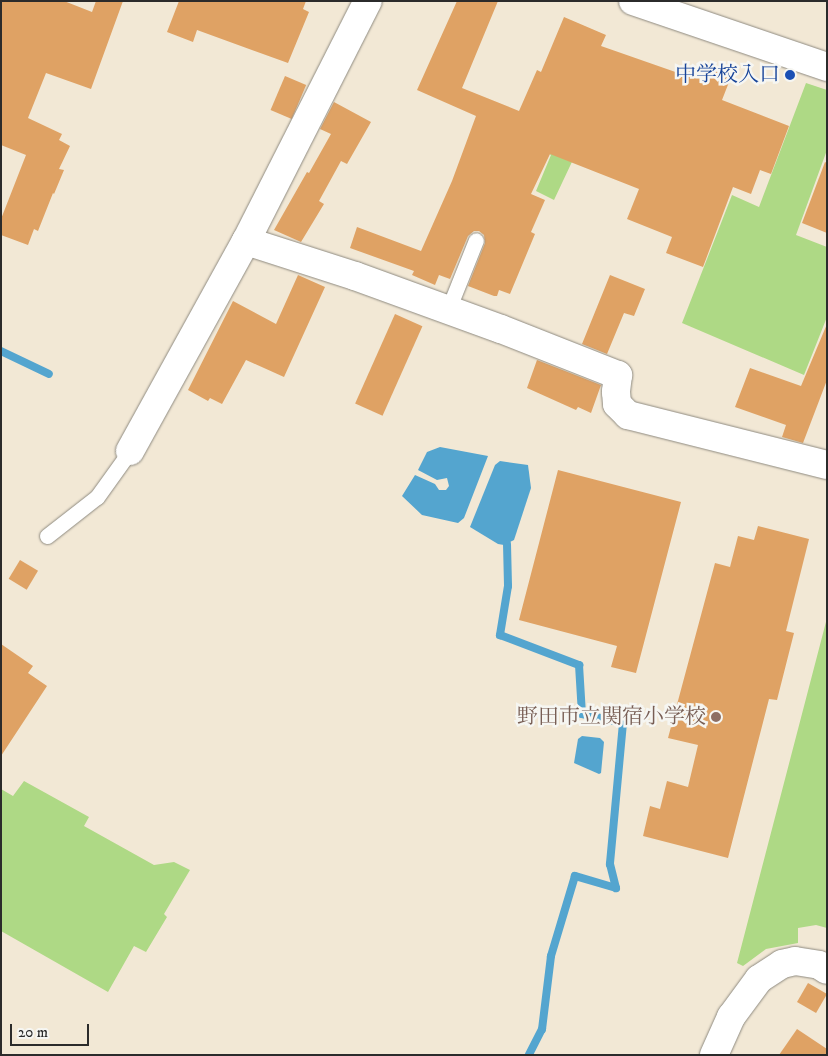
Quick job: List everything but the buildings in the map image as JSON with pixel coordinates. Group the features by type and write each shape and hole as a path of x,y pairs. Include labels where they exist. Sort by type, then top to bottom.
{"street":[{"path":"130,451 246,241 368,1"},
{"path":"633,1 827,67"},
{"path":"246,241 339,271 448,310 618,375 616,392 618,404 628,415 827,465"},
{"path":"714,1055 732,1017 759,979 782,964 795,961 819,965 827,970"}],"lane":[{"path":"448,310 476,240"},
{"path":"46,536 97,497 130,451"}],"green space":[{"path":"806,83 827,90 827,150 796,235 827,247 827,317 804,375 682,323 732,195 759,207"},
{"path":"603,96 554,200 536,191 551,155 544,151"},
{"path":"827,618 827,928 816,925 798,928 798,943 766,949 743,966 737,963"},
{"path":"24,781 89,817 84,826 154,865 174,862 190,870 164,914 167,917 146,952 134,946 108,992 1,931 1,789 13,796"}],"water":[{"path":"440,447 488,456 464,518 458,523 422,515 402,496 415,475 435,484 439,490 446,490 449,486 447,478 437,480 418,470 427,452"},
{"path":"500,461 528,465 531,488 514,540 504,545 498,544 470,527 495,465"},
{"path":"582,736 600,738 604,742 601,773 599,774 574,763 578,739"}],"waterway":[{"path":"1,351 49,374"},
{"path":"507,544 508,586 500,635 579,665 582,714 623,723 610,864 616,888 575,876 551,956 542,1029 529,1055"}],"place":[{"name":"中学校入口","path":"790,75"},
{"name":"野田市立関宿小学校","path":"716,717"}]}
